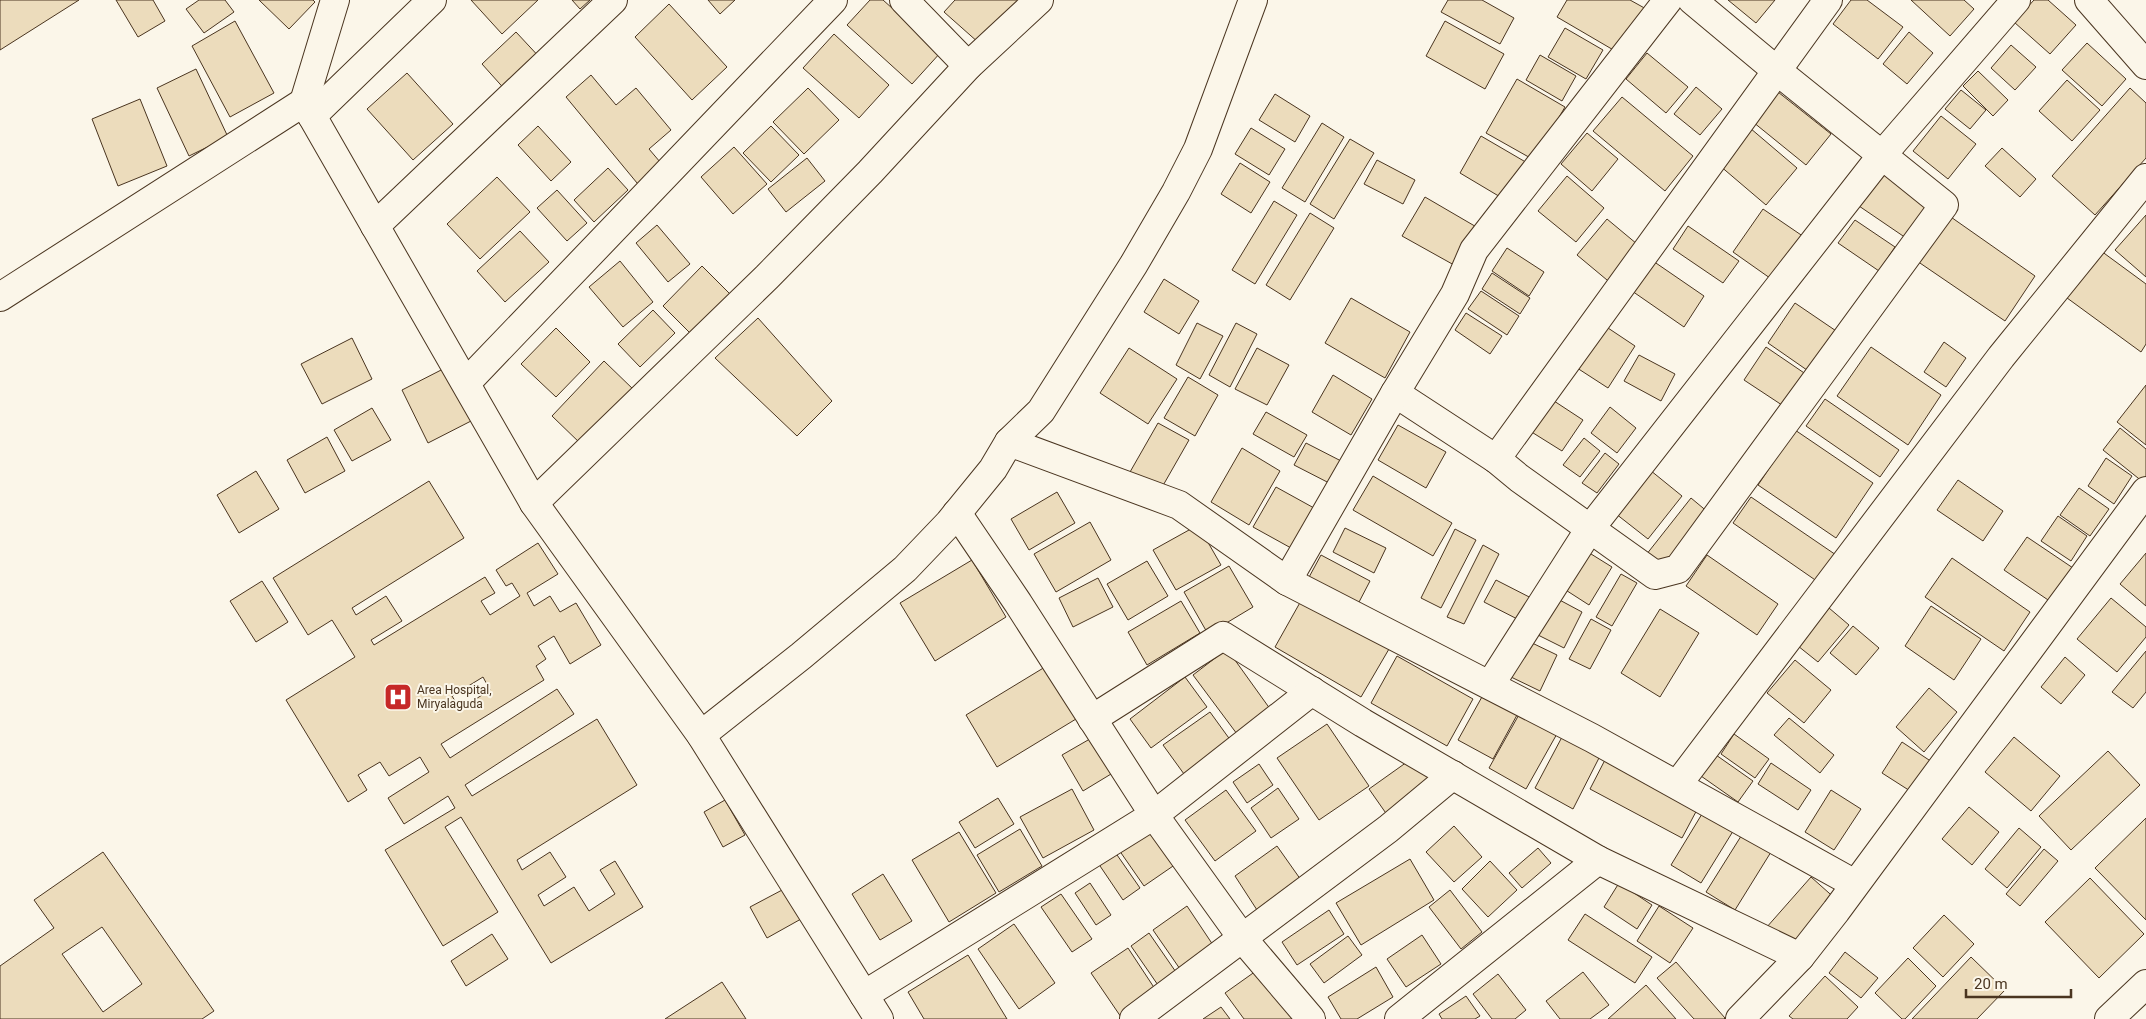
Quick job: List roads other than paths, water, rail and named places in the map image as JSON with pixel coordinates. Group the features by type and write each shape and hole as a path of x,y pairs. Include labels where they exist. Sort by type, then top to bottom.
{"street":[{"path":"334,0 308,109 534,503 700,734 879,1019"},
{"path":"0,297 308,109 432,0"},
{"path":"376,226 613,0"},
{"path":"466,383 833,0"},
{"path":"904,0 968,66"},
{"path":"534,503 766,278 870,172 968,66 1039,0"},
{"path":"700,734 801,656 905,570 957,513 993,469 1009,442 1041,411 1134,264 1176,192 1198,149 1253,0"},
{"path":"1286,581 1455,294 1474,250 1668,0"},
{"path":"1395,393 1496,459 1590,530 1655,575 1678,569 1944,205 1692,0"},
{"path":"1496,459 1828,0"},
{"path":"1490,685 1590,530 1882,155 2016,0"},
{"path":"2089,0 2146,65"},
{"path":"1678,784 2001,357 2146,178"},
{"path":"1009,442 1179,505 1286,581 1678,784 1855,884"},
{"path":"1740,1019 1800,957 2146,491"},
{"path":"957,513 1018,603 1154,815 1243,939 1311,1019"},
{"path":"1092,719 1223,636 1453,776 1598,860 1800,957"},
{"path":"864,995 1154,815 1312,691"},
{"path":"1134,1019 1388,829 1453,776"},
{"path":"1399,1019 1598,860"},
{"path":"2109,1019 2146,984"}],"place":[{"name":"Area Hospital, Miryalaguda","path":"398,697"}]}
